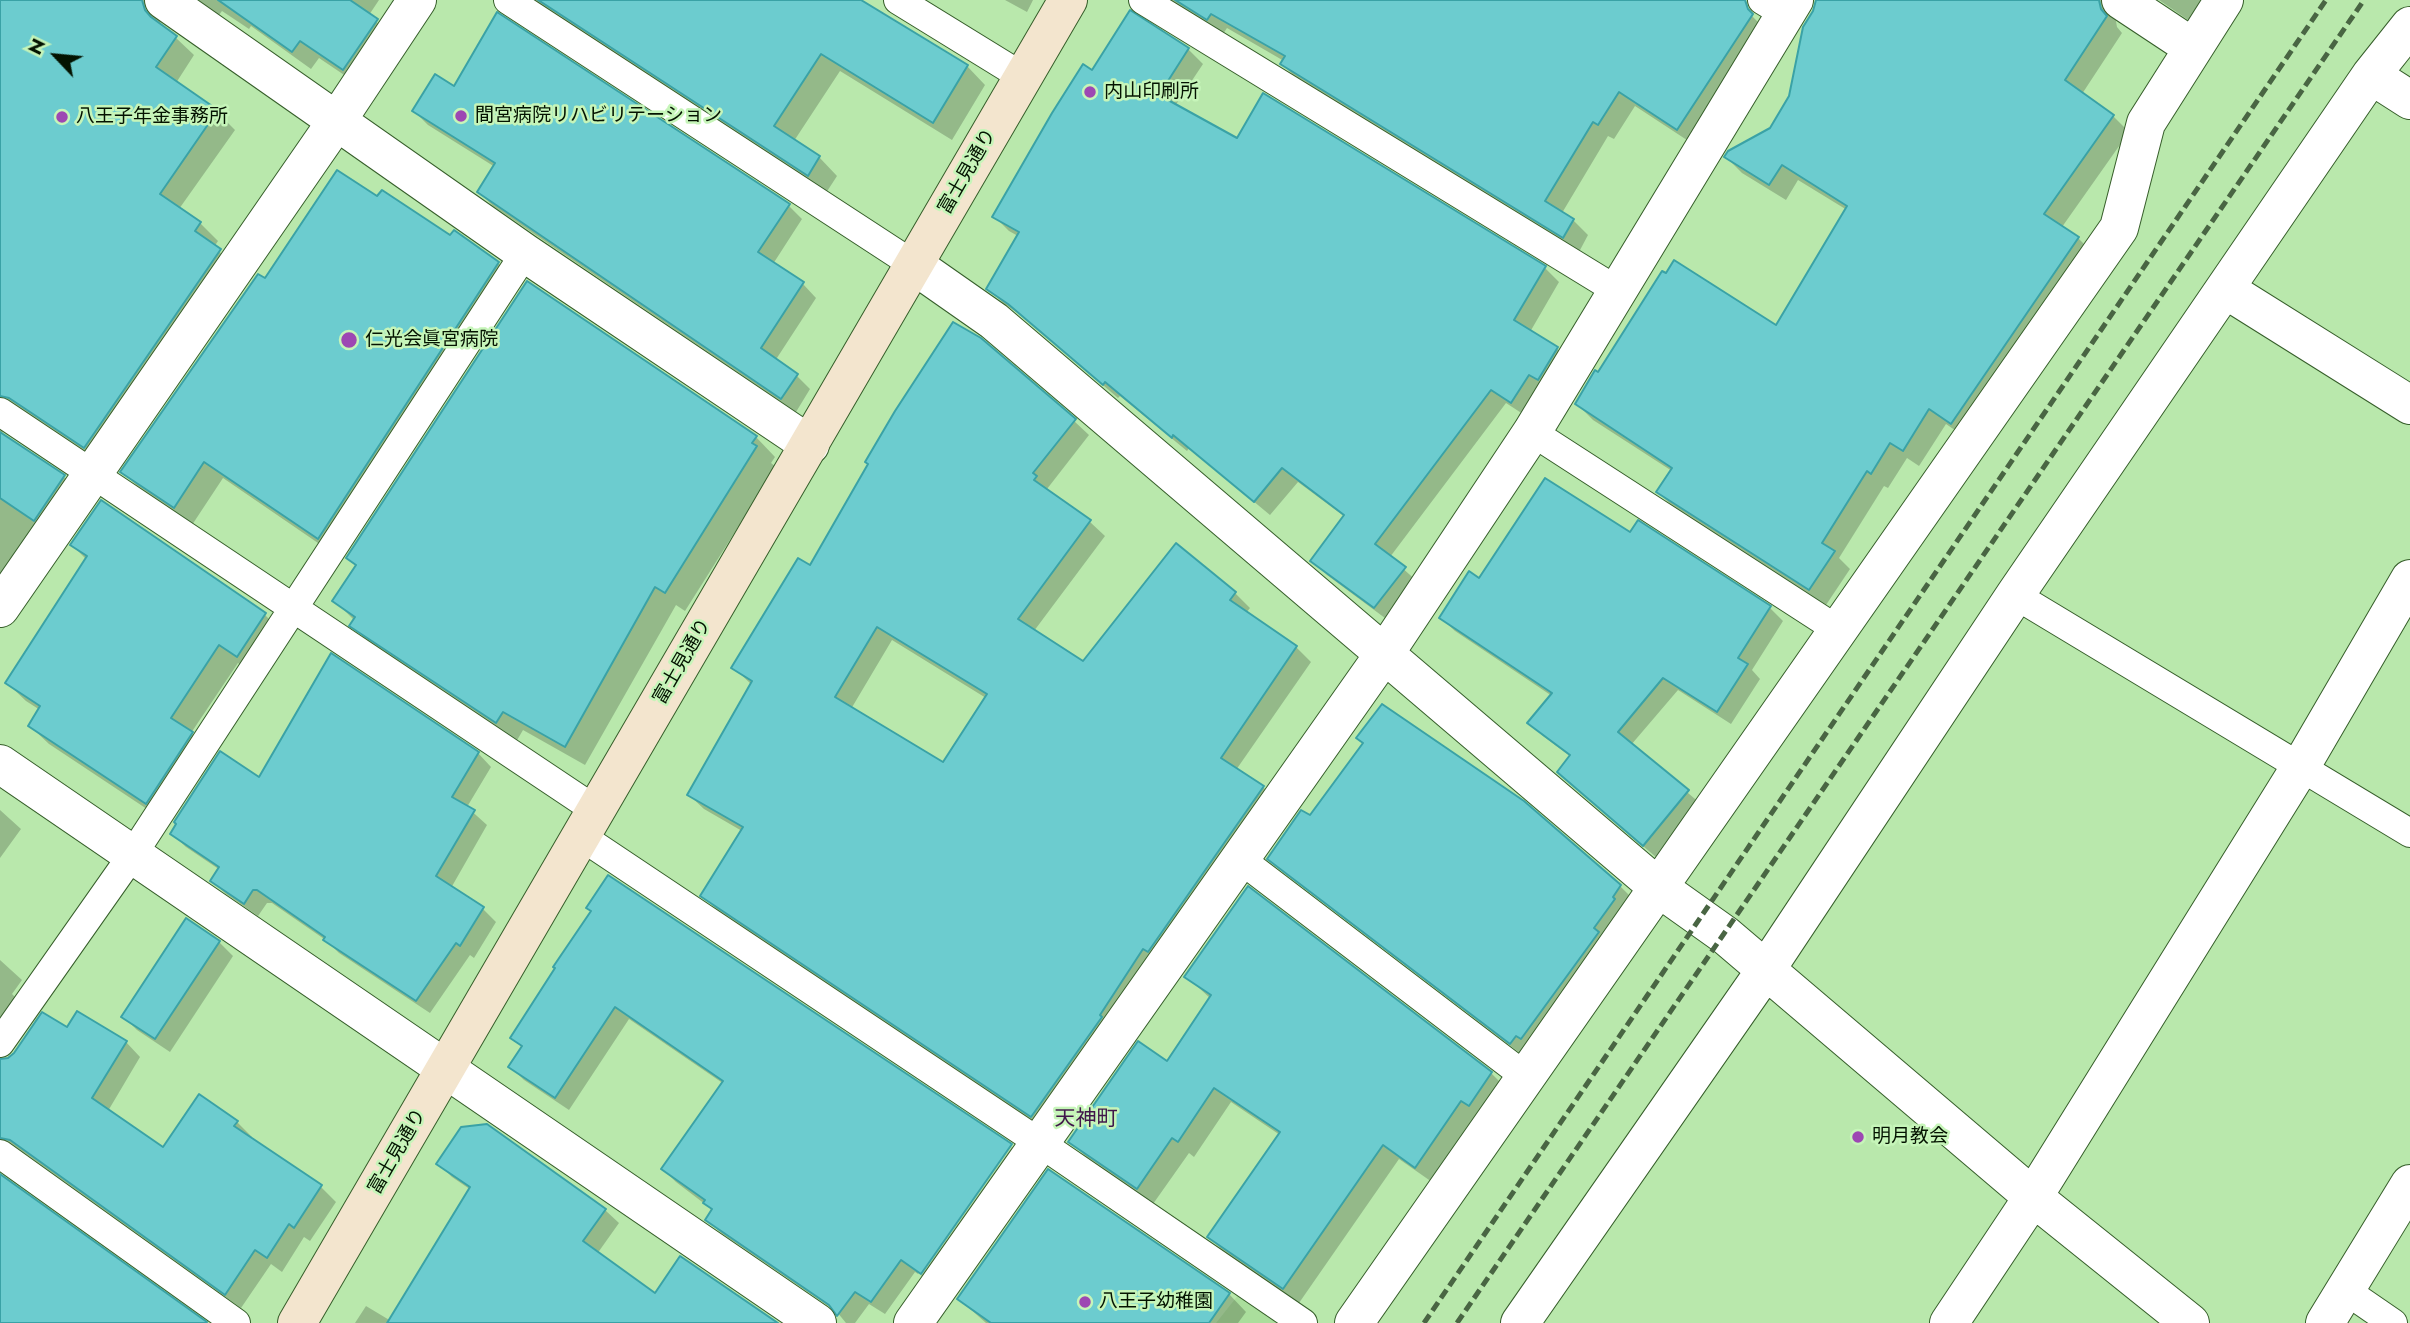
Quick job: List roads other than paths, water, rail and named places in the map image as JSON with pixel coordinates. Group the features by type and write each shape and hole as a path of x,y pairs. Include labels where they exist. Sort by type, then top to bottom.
{"street":[{"path":"164,0 525,253 810,444"},
{"path":"0,608 336,122 417,0"},
{"name":"富士見通り","path":"297,1323 1068,0"},
{"path":"2121,0 2192,47"},
{"path":"1354,1323 2119,228 2146,123 2224,0"},
{"path":"913,1323 1385,653 1532,432 1618,291 1781,5"},
{"path":"1520,1323 1765,971 2015,595 2371,75 2410,26"},
{"path":"2371,75 2410,100"},
{"path":"914,265 994,321 1659,888 1725,934 1765,971 2033,1197 2190,1323"},
{"path":"2225,289 2410,405"},
{"path":"1949,1323 2033,1197 2301,766 2410,579"},
{"path":"0,764 817,1323"},
{"path":"2325,1323 2410,1184"}],"lane":[{"path":"508,0 914,265"},
{"path":"898,0 1023,78"},
{"path":"1143,0 1618,291"},
{"path":"0,1043 133,854 525,253"},
{"path":"0,412 294,608 589,824 1040,1143 1303,1323"},
{"path":"1532,432 1838,630"},
{"path":"2015,595 2410,832"},
{"path":"1240,859 1526,1077"},
{"path":"0,1154 236,1323"},
{"path":"2345,1290 2393,1323"}],"railway":[{"path":"1424,1323 2326,0"},
{"path":"1457,1323 2364,0"}],"place":[{"name":"内山印刷所","path":"1090,92"},
{"name":"間宮病院リハビリテーション","path":"461,116"},
{"name":"八王子年金事務所","path":"62,117"},
{"name":"仁光会眞宮病院","path":"349,340"},
{"name":"明月教会","path":"1858,1137"},
{"name":"八王子幼稚園","path":"1085,1302"}],"district":[{"name":"天神町","path":"1086,1120"}]}
